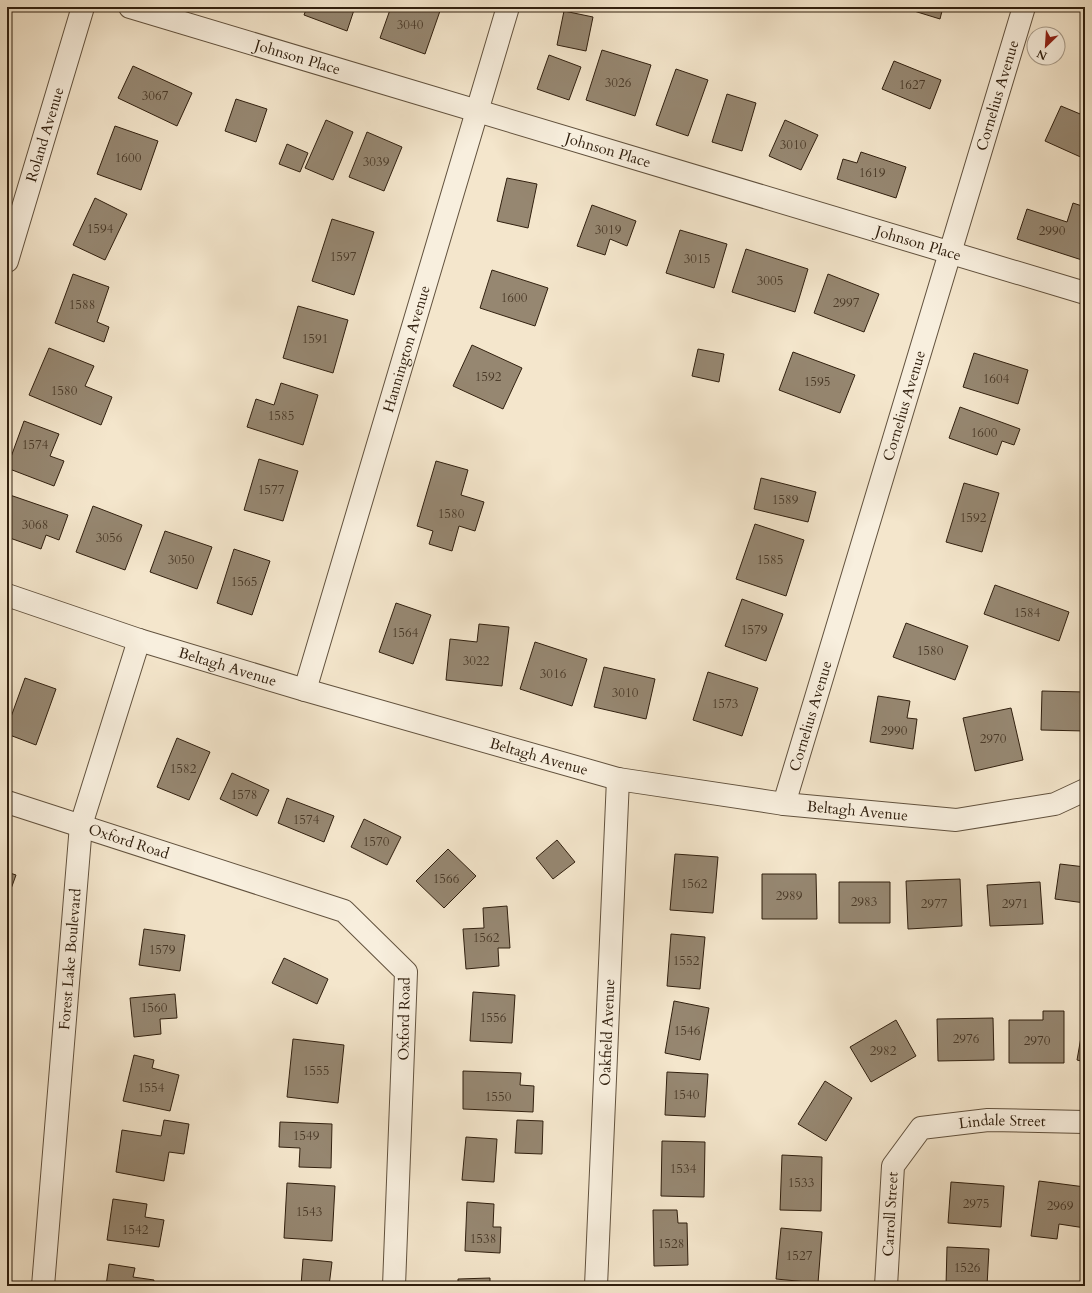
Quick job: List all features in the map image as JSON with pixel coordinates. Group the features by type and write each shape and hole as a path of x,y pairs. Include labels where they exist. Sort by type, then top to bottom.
{"street":[{"name":"Roland Avenue","path":"7,261 83,7"},
{"name":"Johnson Place","path":"130,7 1085,293"},
{"name":"Hannington Avenue","path":"305,690 508,7"},
{"name":"Cornelius Avenue","path":"784,804 1024,7"},
{"name":"Beltagh Avenue","path":"7,595 139,640 305,690 618,779 784,804 956,820 1055,804 1085,790"},
{"name":"Forest Lake Boulevard","path":"42,1286 81,825 139,640"},
{"name":"Oakfield Avenue","path":"596,1286 618,779"},
{"name":"Oxford Road","path":"7,802 344,911 406,972 394,1286"},
{"name":"Lindale Street","path":"921,1128 988,1120 1085,1122"},
{"name":"Carroll Street","path":"886,1286 893,1166 921,1128"}],"building":[{"path":"307,7 355,7 347,31 304,15"},
{"path":"391,7 427,7 440,11 425,54 380,38"},
{"path":"901,7 943,7 940,19"},
{"path":"564,11 593,17 586,51 557,45"},
{"path":"602,50 651,65 635,116 586,100"},
{"path":"549,55 581,67 569,100 537,89"},
{"path":"894,61 941,80 930,109 882,89"},
{"path":"133,66 192,93 177,126 118,98"},
{"path":"676,69 708,80 688,136 656,125"},
{"path":"727,94 756,103 742,151 712,142"},
{"path":"236,99 267,109 256,142 225,131"},
{"path":"1061,106 1085,116 1085,159 1045,141"},
{"path":"326,120 353,132 333,180 305,168"},
{"path":"785,120 818,135 801,170 769,156"},
{"path":"115,126 158,141 141,190 97,174"},
{"path":"367,132 402,147 384,191 349,177"},
{"path":"287,144 308,153 300,172 279,164"},
{"path":"861,152 906,167 896,198 837,179 843,159 857,163"},
{"path":"507,178 537,184 528,228 497,221"},
{"path":"95,198 127,214 105,260 73,245"},
{"path":"1073,203 1085,207 1085,261 1017,239 1027,209 1067,222"},
{"path":"592,205 636,221 627,246 610,239 605,255 577,246"},
{"path":"332,219 374,232 354,295 312,281"},
{"path":"680,230 727,244 714,288 666,273"},
{"path":"746,249 808,269 795,312 732,292"},
{"path":"492,270 548,288 535,326 480,308"},
{"path":"73,274 109,287 97,322 109,327 104,342 55,323"},
{"path":"828,274 879,294 864,332 814,313"},
{"path":"298,306 348,320 333,373 283,358"},
{"path":"472,345 522,368 503,409 453,386"},
{"path":"49,348 94,366 85,386 112,397 101,425 29,395"},
{"path":"698,349 724,354 719,382 692,376"},
{"path":"793,352 855,375 840,413 779,390"},
{"path":"974,353 1028,370 1018,404 963,387"},
{"path":"281,383 318,395 303,445 247,427 256,399 274,405"},
{"path":"960,407 1020,429 1014,445 1002,441 997,455 949,438"},
{"path":"24,421 59,434 50,456 64,461 54,486 7,468"},
{"path":"259,459 298,471 283,521 244,510"},
{"path":"436,461 468,470 461,495 484,502 475,531 459,526 452,551 429,544 433,531 417,526"},
{"path":"761,478 816,492 808,522 754,509"},
{"path":"964,483 999,493 982,552 946,542"},
{"path":"7,494 68,515 59,540 46,535 41,549 7,537"},
{"path":"93,506 142,525 125,570 76,552"},
{"path":"755,524 804,540 786,596 736,579"},
{"path":"165,531 212,547 197,589 150,572"},
{"path":"234,549 270,561 252,615 217,603"},
{"path":"995,585 1069,612 1059,641 984,614"},
{"path":"742,599 783,614 766,661 725,646"},
{"path":"396,603 431,615 413,664 379,652"},
{"path":"906,623 968,646 955,680 893,657"},
{"path":"479,624 509,627 502,686 446,680 450,639 477,642"},
{"path":"535,642 587,659 572,706 520,689"},
{"path":"604,667 655,679 646,719 594,707"},
{"path":"708,672 758,688 742,736 693,720"},
{"path":"25,678 56,689 36,745 7,734 7,728"},
{"path":"1042,691 1085,692 1085,731 1041,730"},
{"path":"878,696 910,701 907,718 917,719 913,749 870,742"},
{"path":"1011,708 1023,760 975,771 963,718"},
{"path":"177,738 210,752 189,800 157,787"},
{"path":"232,773 269,790 257,816 220,799"},
{"path":"287,798 334,816 324,842 278,823"},
{"path":"364,819 401,837 387,865 351,847"},
{"path":"557,840 575,862 553,879 536,858"},
{"path":"448,849 476,876 444,908 416,881"},
{"path":"675,854 718,857 713,913 670,910"},
{"path":"1060,864 1085,867 1085,903 1055,899"},
{"path":"7,872 16,875 7,900"},
{"path":"762,874 816,874 817,919 762,919"},
{"path":"960,879 962,926 908,929 906,881"},
{"path":"839,882 890,882 890,923 839,923"},
{"path":"1040,882 1043,924 990,926 987,885"},
{"path":"507,906 510,948 498,948 499,966 466,969 463,929 484,928 483,908"},
{"path":"144,929 185,935 180,971 139,965"},
{"path":"671,934 705,937 700,989 667,986"},
{"path":"284,958 328,979 317,1004 272,983"},
{"path":"473,992 515,995 512,1043 470,1041"},
{"path":"175,994 177,1018 160,1019 161,1034 134,1037 130,998"},
{"path":"674,1001 709,1008 700,1060 665,1053"},
{"path":"1043,1011 1064,1011 1064,1063 1009,1063 1009,1020 1043,1020"},
{"path":"993,1018 994,1060 938,1061 937,1019"},
{"path":"896,1020 916,1056 871,1082 850,1047"},
{"path":"1085,1020 1085,1062 1077,1060"},
{"path":"293,1039 344,1045 338,1103 287,1097"},
{"path":"134,1055 154,1060 152,1068 179,1075 170,1111 123,1101"},
{"path":"463,1071 521,1073 520,1085 534,1086 533,1112 463,1109"},
{"path":"667,1072 708,1074 705,1117 665,1115"},
{"path":"825,1081 852,1098 826,1141 798,1124"},
{"path":"164,1120 189,1124 184,1154 169,1152 164,1181 116,1172 122,1130 161,1136"},
{"path":"517,1120 543,1121 542,1154 515,1153"},
{"path":"280,1122 332,1124 331,1168 299,1167 300,1148 279,1147"},
{"path":"466,1137 497,1139 494,1182 462,1180"},
{"path":"662,1141 705,1142 704,1197 661,1196"},
{"path":"782,1155 822,1157 821,1211 780,1210"},
{"path":"1039,1181 1085,1187 1085,1228 1059,1224 1057,1239 1031,1236"},
{"path":"951,1182 1004,1186 1001,1227 948,1223"},
{"path":"287,1183 335,1186 332,1241 284,1238"},
{"path":"113,1199 147,1204 145,1217 164,1220 159,1247 107,1240"},
{"path":"467,1202 494,1204 493,1227 501,1227 500,1253 465,1251"},
{"path":"653,1210 677,1210 678,1223 687,1223 688,1265 654,1266"},
{"path":"781,1228 822,1232 818,1283 776,1279"},
{"path":"947,1247 989,1249 987,1286 946,1286"},
{"path":"303,1259 332,1262 329,1286 301,1286"},
{"path":"109,1264 135,1268 133,1277 154,1280 153,1286 106,1286"},
{"path":"490,1278 490,1286 458,1286 458,1279"}]}
